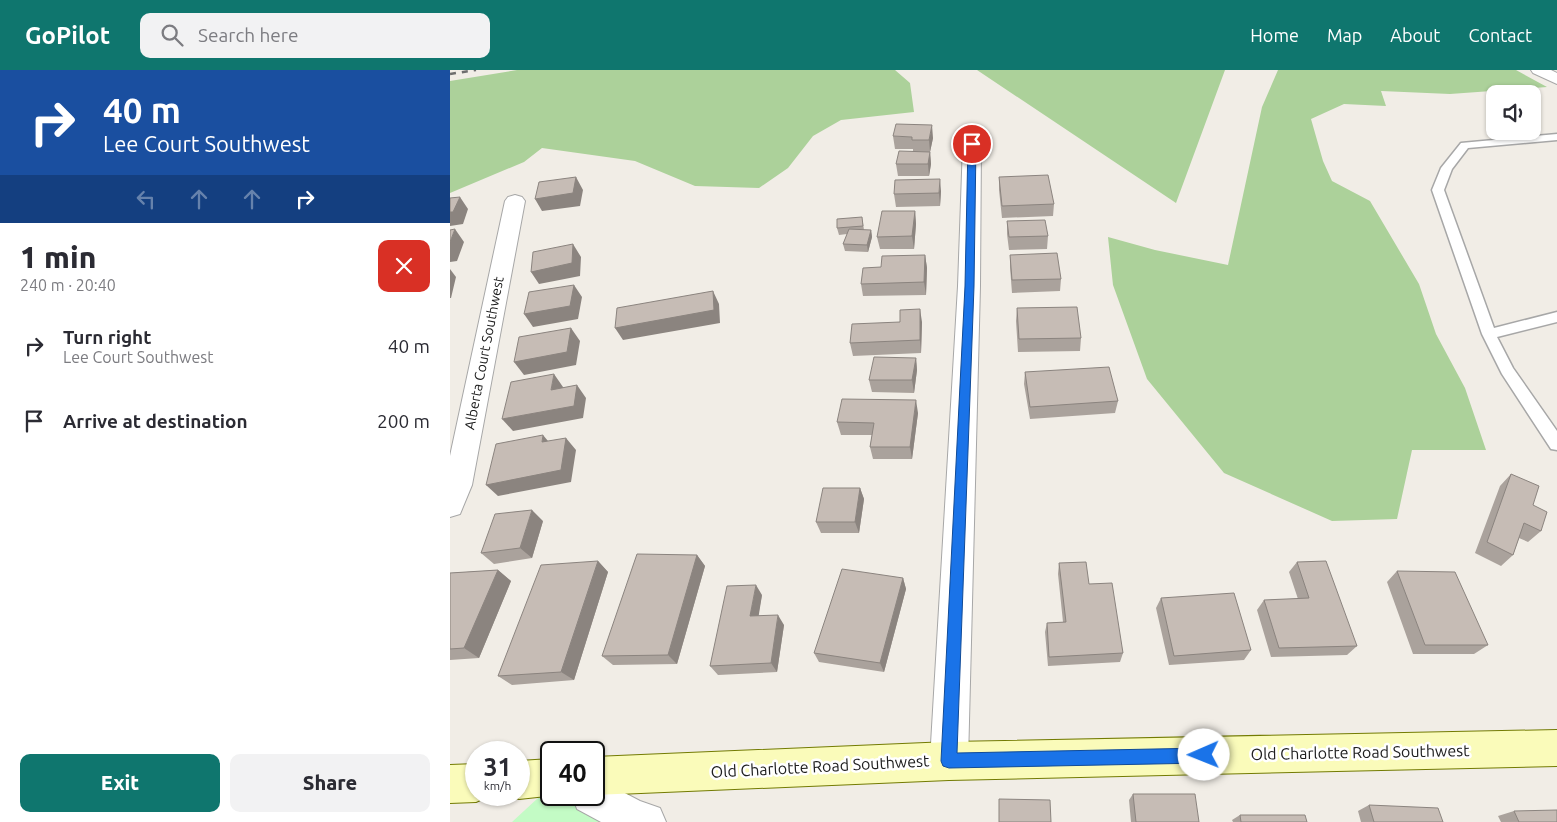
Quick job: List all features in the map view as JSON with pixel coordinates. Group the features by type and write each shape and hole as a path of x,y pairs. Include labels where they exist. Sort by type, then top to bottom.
{"street":[{"path":"1539,70 1557,79"},
{"path":"949,761 969,286 972,144"},
{"name":"Alberta Court Southwest","path":"450,505 458,485 515,201"},
{"name":"Old Charlotte Road Southwest","path":"605,776 949,761 1557,748"},
{"path":"450,784 465,783"},
{"path":"605,803 634,819 646,822"}],"lane":[{"path":"1557,137 1465,146 1447,168 1438,190 1489,334 1507,370 1557,444"},
{"path":"1489,334 1557,317"}],"green space":[{"path":"517,70 895,70 910,83 914,112 841,120 813,136 788,168 759,188 695,186 635,161 542,148 524,162 450,193 450,81"},
{"path":"977,70 1225,70 1176,203"},
{"path":"1278,70 1516,70 1547,87 1541,87 1541,85 1486,85 1486,91 1450,94 1381,91 1386,106 1344,104 1311,119 1323,161 1332,181 1370,201 1419,284 1436,334 1465,388 1486,450 1412,450 1397,519 1332,521 1224,473 1147,379 1113,285 1108,237 1155,250 1228,265 1262,107"},
{"path":"540,796 540,806 605,806 605,802 646,822 512,822"}],"building":[{"path":"896,124 932,125 929,140 912,140 912,137 893,136"},
{"path":"899,151 930,152 928,164 896,164"},
{"path":"1048,175 1054,204 1002,206 999,177"},
{"path":"576,177 573,193 535,199 539,182"},
{"path":"940,179 939,193 894,194 895,180"},
{"path":"460,197 453,212 450,212 450,198"},
{"path":"882,211 915,211 912,236 877,237"},
{"path":"862,217 863,226 837,228 837,219"},
{"path":"1045,220 1048,236 1009,237 1007,221"},
{"path":"455,229 450,242 450,230"},
{"path":"849,229 871,230 867,245 843,244"},
{"path":"573,244 572,263 531,272 533,252"},
{"path":"1057,253 1061,279 1012,280 1010,255"},
{"path":"925,255 924,282 861,284 863,268 881,267 882,256"},
{"path":"574,285 570,306 524,314 529,292"},
{"path":"713,291 714,310 615,328 617,308"},
{"path":"1077,307 1081,338 1019,339 1017,308"},
{"path":"920,309 920,340 850,343 852,324 900,322 900,310"},
{"path":"571,328 567,352 514,362 519,337"},
{"path":"874,357 916,358 912,380 869,380"},
{"path":"1109,367 1118,401 1030,407 1025,372"},
{"path":"554,374 551,390 577,385 574,406 502,419 511,382"},
{"path":"842,399 916,400 910,447 870,447 874,423 837,422"},
{"path":"543,435 542,442 566,438 561,470 486,485 496,444"},
{"path":"1511,474 1539,486 1533,505 1547,512 1541,531 1524,523 1513,555 1487,542"},
{"path":"823,488 860,488 855,522 816,522"},
{"path":"532,510 520,548 481,553 495,514"},
{"path":"637,554 697,555 668,655 602,656"},
{"path":"598,561 561,672 498,676 541,565"},
{"path":"1326,561 1357,646 1279,648 1264,600 1309,598 1297,562"},
{"path":"1086,562 1089,584 1112,583 1123,653 1049,657 1047,623 1066,622 1059,563"},
{"path":"842,569 903,578 880,663 814,653"},
{"path":"498,570 464,648 450,649 450,573"},
{"path":"1397,571 1455,572 1488,645 1425,645"},
{"path":"756,585 750,616 778,615 771,663 710,666 727,586"},
{"path":"1234,593 1251,650 1174,656 1161,598"},
{"path":"1133,794 1195,794 1199,822 1136,822"},
{"path":"999,799 1050,800 1051,822 999,822"},
{"path":"1369,805 1438,808 1443,822 1374,822"},
{"path":"1557,810 1557,822 1519,822 1514,811"},
{"path":"1240,815 1305,815 1307,822 1241,822"}],"railway":[{"path":"450,74 476,70"}],"route":[{"path":"972,144 969,286 949,761 1204,755"}]}
